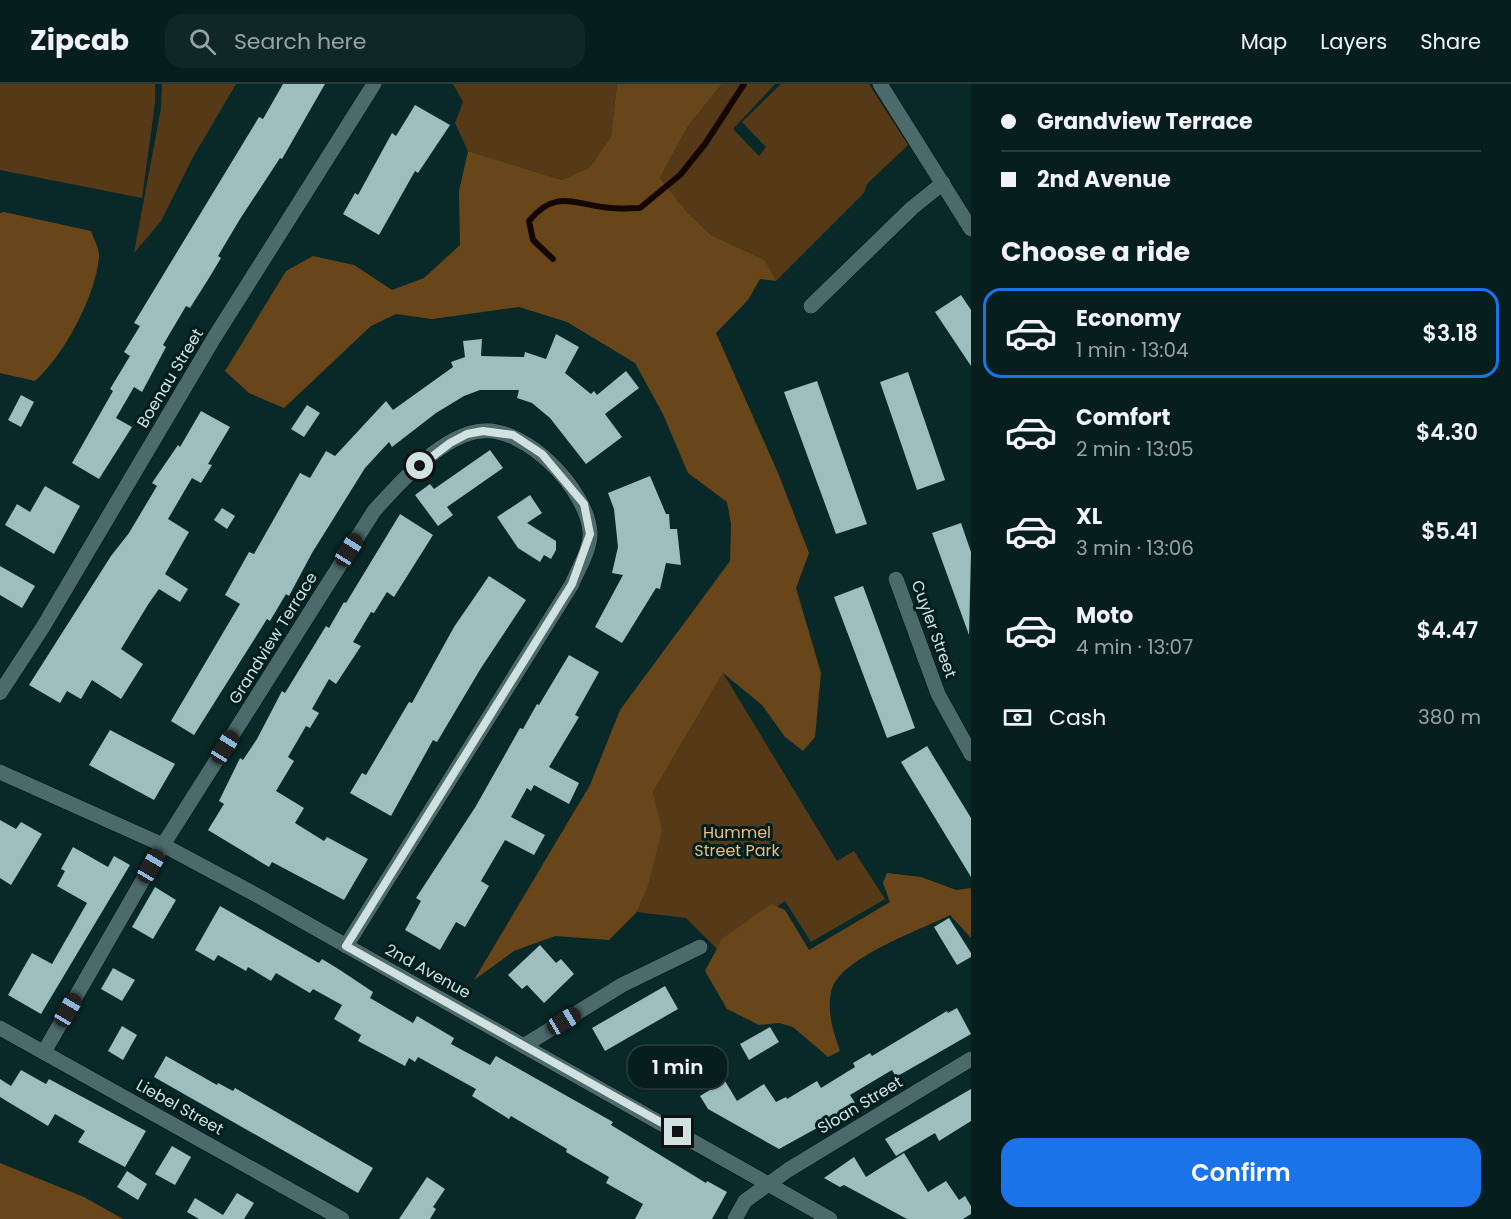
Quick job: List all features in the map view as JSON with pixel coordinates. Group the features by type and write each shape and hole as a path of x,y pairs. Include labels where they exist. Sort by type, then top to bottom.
{"street":[{"name":"Boenau Street","path":"0,693 43,627 214,338 374,84"},
{"path":"880,84 971,229"},
{"path":"811,306 912,208 943,183"},
{"name":"Grandview Terrace","path":"44,1052 163,845 374,511 404,477 450,443 467,434 483,431 513,435 542,454 584,504 590,534 584,555 572,584 346,946"},
{"name":"Cuyler Street","path":"896,579 938,694 971,754"},
{"name":"2nd Avenue","path":"0,772 163,845 525,1045 830,1219"},
{"path":"525,1045 621,986 700,946"},
{"name":"Liebel Street","path":"0,1028 342,1219"},
{"name":"Sloan Street","path":"735,1219 745,1202 769,1184 971,1059"}],"green space":[{"path":"0,84 155,84 155,103 142,198 0,170"},
{"path":"162,84 236,84 193,157 161,221 134,253 161,108"},
{"path":"453,84 617,84 611,136 590,167 562,180 468,151 455,123 463,102"},
{"path":"722,84 775,84 733,129 759,156 766,147 742,122 781,84 869,84 908,145 867,184 864,193 776,281 765,260 711,235 687,212 660,178 688,126"},
{"name":"Hummel Street Park","path":"723,673 837,861 854,851 885,899 811,942 785,901 717,949 686,918 637,912 648,886 661,830 653,792"}],"shaded area":[{"path":"617,84 722,84 688,126 660,178 687,212 711,235 765,260 776,281 760,279 748,300 716,333 778,473 809,553 796,588 821,673 815,737 803,751 785,737 762,705 723,673 653,792 662,830 648,886 637,912 609,940 555,936 514,951 474,980 590,785 620,710 730,561 731,524 727,502 688,473 663,414 635,363 567,322 519,307 432,319 396,314 371,326 284,408 249,393 225,371 286,271 313,256 354,265 392,290 424,278 460,245 459,191 468,151 562,180 590,167 611,136"},
{"path":"0,213 91,231 99,252 96,273 85,307 57,356 35,381 0,373"},
{"path":"887,873 921,877 956,890 971,888 971,938 950,915 882,946 848,968 837,980 831,992 830,1015 840,1051 828,1057 793,1027 779,1023 759,1025 727,1009 705,971 722,939 771,904 785,910 809,950 890,902 883,883"},
{"path":"0,1163 84,1197 123,1219 0,1219"}],"building":[{"path":"283,84 325,84 282,159 280,158 240,219 218,256 221,258 209,278 190,308 186,306 163,345 166,347 142,392 134,387 116,418 132,427 99,479 72,463 113,391 110,389 130,356 124,352 140,326 134,323 259,117 263,119"},
{"path":"415,105 450,125 418,173 415,171 379,235 343,214 355,193 358,195 392,133 396,136"},
{"path":"961,295 971,310 971,366 935,312"},
{"path":"556,334 579,347 565,373 591,394 594,391 597,395 626,371 639,388 605,414 622,437 586,464 550,418 532,403 517,398 519,390 480,390 464,396 436,413 392,447 389,442 365,468 312,553 289,596 286,594 270,621 267,619 194,735 171,721 240,604 225,595 249,552 254,554 300,473 310,478 326,451 335,456 386,401 393,410 453,367 451,362 465,357 463,341 482,339 481,356 524,357 525,352 546,359"},
{"path":"908,372 945,480 917,490 880,382"},
{"path":"817,381 867,524 836,534 784,392"},
{"path":"21,395 34,402 21,427 8,420"},
{"path":"307,405 320,413 304,437 291,429"},
{"path":"201,411 230,427 208,464 212,465 201,483 192,478 168,519 189,532 165,574 188,589 180,602 159,589 149,603 121,649 143,664 121,699 92,680 81,699 67,691 60,703 29,685 111,556 129,533 157,486 152,483 178,445 180,447"},
{"path":"490,450 503,468 447,507 453,515 438,526 415,495 430,484 434,489"},
{"path":"650,476 666,514 669,514 670,529 677,529 681,565 666,563 660,589 656,588 622,643 595,627 623,575 612,573 618,547 614,509 608,493"},
{"path":"45,486 80,506 54,554 5,525 17,504 30,512"},
{"path":"530,495 542,513 527,523 556,541 556,550 551,559 544,555 540,562 518,548 497,517"},
{"path":"222,508 235,516 227,529 214,520"},
{"path":"400,514 433,535 394,597 387,592 374,613 371,612 353,642 361,646 336,684 329,679 312,709 319,713 310,728 306,726 288,757 294,761 276,791 304,808 295,823 324,841 327,837 368,859 344,900 272,862 269,867 208,830 224,804 219,801 240,758 243,760 257,739 282,691 285,693 326,626 329,628 344,602 346,603"},
{"path":"961,523 971,552 969,635 932,533"},
{"path":"0,566 35,586 22,608 0,595"},
{"path":"489,576 526,600 481,668 437,742 433,740 391,816 350,793 362,773 366,775 409,702 412,703 454,627"},
{"path":"863,586 915,728 887,738 834,597"},
{"path":"569,655 599,672 575,715 579,717 549,767 579,783 569,804 534,785 531,791 527,788 511,817 545,835 534,855 505,840 481,881 489,886 465,927 456,922 440,950 405,930 421,901 416,898 476,806 520,728 523,729"},
{"path":"110,730 175,764 154,800 89,765"},
{"path":"927,746 971,818 971,877 901,762"},
{"path":"0,820 16,829 21,822 42,834 11,885 0,878"},
{"path":"73,847 108,867 114,856 130,865 41,1014 8,995 32,953 52,964 87,903 57,886 65,871 61,869"},
{"path":"155,887 176,900 153,939 132,927"},
{"path":"220,906 319,963 322,959 373,992 370,998 413,1023 417,1016 454,1038 451,1044 490,1065 496,1056 613,1122 611,1125 706,1183 707,1181 727,1192 712,1219 635,1219 643,1204 606,1183 609,1177 566,1152 567,1149 511,1116 509,1119 472,1096 476,1089 418,1057 415,1062 409,1058 405,1066 358,1041 361,1035 334,1019 342,1005 313,989 310,993 276,973 271,981 248,967 246,971 218,955 214,961 195,950"},
{"path":"949,918 971,953 971,957 957,965 934,927"},
{"path":"540,945 556,963 561,959 574,974 544,1003 527,985 522,989 508,975"},
{"path":"113,968 135,980 122,1001 101,989"},
{"path":"665,986 678,1009 605,1051 592,1028"},
{"path":"957,1008 971,1034 896,1077 892,1070 850,1095 857,1106 779,1149 708,1109 700,1096 725,1081 737,1101 764,1084 776,1102 786,1097 787,1099 817,1081 821,1088 855,1067 853,1063 870,1053 872,1056 947,1011 948,1013"},
{"path":"122,1026 137,1035 123,1060 108,1051"},
{"path":"770,1027 779,1042 749,1060 740,1044"},
{"path":"166,1056 217,1085 218,1083 233,1091 235,1088 373,1168 358,1193 154,1077"},
{"path":"21,1070 46,1084 49,1079 146,1131 125,1167 78,1142 85,1131 55,1114 48,1126 0,1097 0,1079 11,1086"},
{"path":"971,1089 971,1121 939,1141 935,1133 896,1156 885,1139"},
{"path":"172,1146 191,1157 175,1185 155,1174"},
{"path":"904,1153 928,1192 946,1181 959,1200 965,1196 971,1206 971,1214 963,1219 907,1219 844,1185 840,1187 824,1178 854,1157 866,1177"},
{"path":"127,1171 147,1184 138,1200 117,1187"},
{"path":"427,1177 445,1189 433,1207 436,1209 430,1219 399,1219"},
{"path":"237,1193 254,1203 244,1219 199,1219 187,1212 195,1198 223,1215"}],"waterway":[{"path":"553,259 533,240 529,221 539,211 548,205 567,201 611,208 640,208 680,175 705,144 744,84"}],"route":[{"path":"420,466 450,443 467,434 483,431 513,435 542,454 584,504 590,534 572,584 346,946 678,1132"}]}
